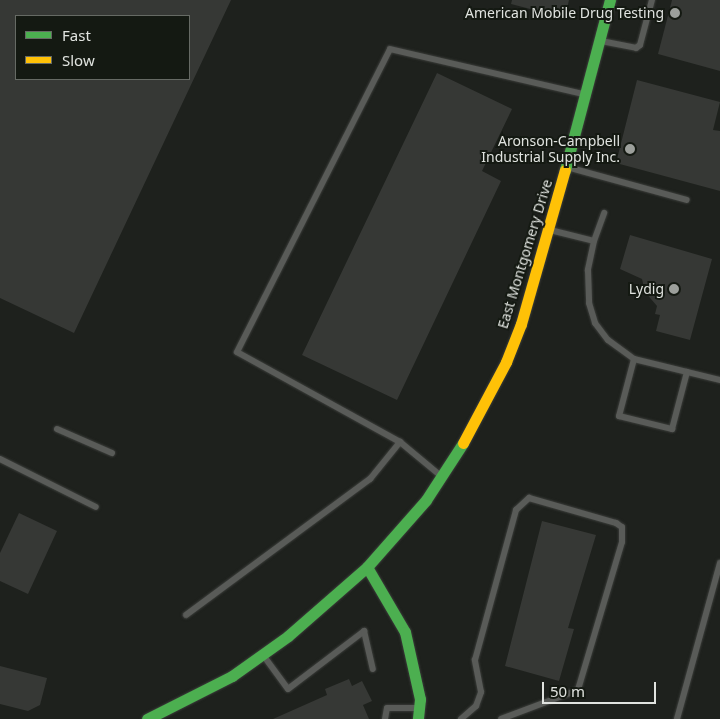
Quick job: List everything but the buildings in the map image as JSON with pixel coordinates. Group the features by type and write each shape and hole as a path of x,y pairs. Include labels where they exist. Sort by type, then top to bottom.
{"main road":[{"name":"East Montgomery Drive","path":"147,719 232,676 262,654 367,567 426,500 442,476 478,419 506,362 537,275 610,0"},
{"path":"367,567 405,632 419,714"}],"lane":[{"path":"600,40 636,48 640,45 652,0"},
{"path":"442,476 400,442 237,352 390,48 585,94"},
{"path":"566,166 687,200"},
{"path":"604,213 594,241 587,287 595,323 608,340 634,358 720,380"},
{"path":"549,230 594,241"},
{"path":"634,358 620,416 672,429 688,372"},
{"path":"57,428 112,453"},
{"path":"186,615 370,479 400,442"},
{"path":"0,459 96,507"},
{"path":"461,719 476,706 481,692 475,660 516,510 529,498 616,523 622,527 622,542 578,690 501,719"},
{"path":"677,719 720,563"},
{"path":"262,654 288,689 364,631 373,669"},
{"path":"385,719 387,708 419,714"}],"traffic: fast":[{"path":"565,170 610,0"},
{"path":"147,719 232,676 288,636 367,567 426,500 463,443"},
{"path":"367,567 405,632 420,699 418,719"}],"traffic: slow":[{"path":"463,443 506,362 521,324 565,170"}],"place":[{"name":"American Mobile Drug Testing","path":"675,13"},
{"name":"Aronson-Campbell Industrial Supply Inc.","path":"630,149"},
{"name":"Lydig","path":"674,289"}]}
